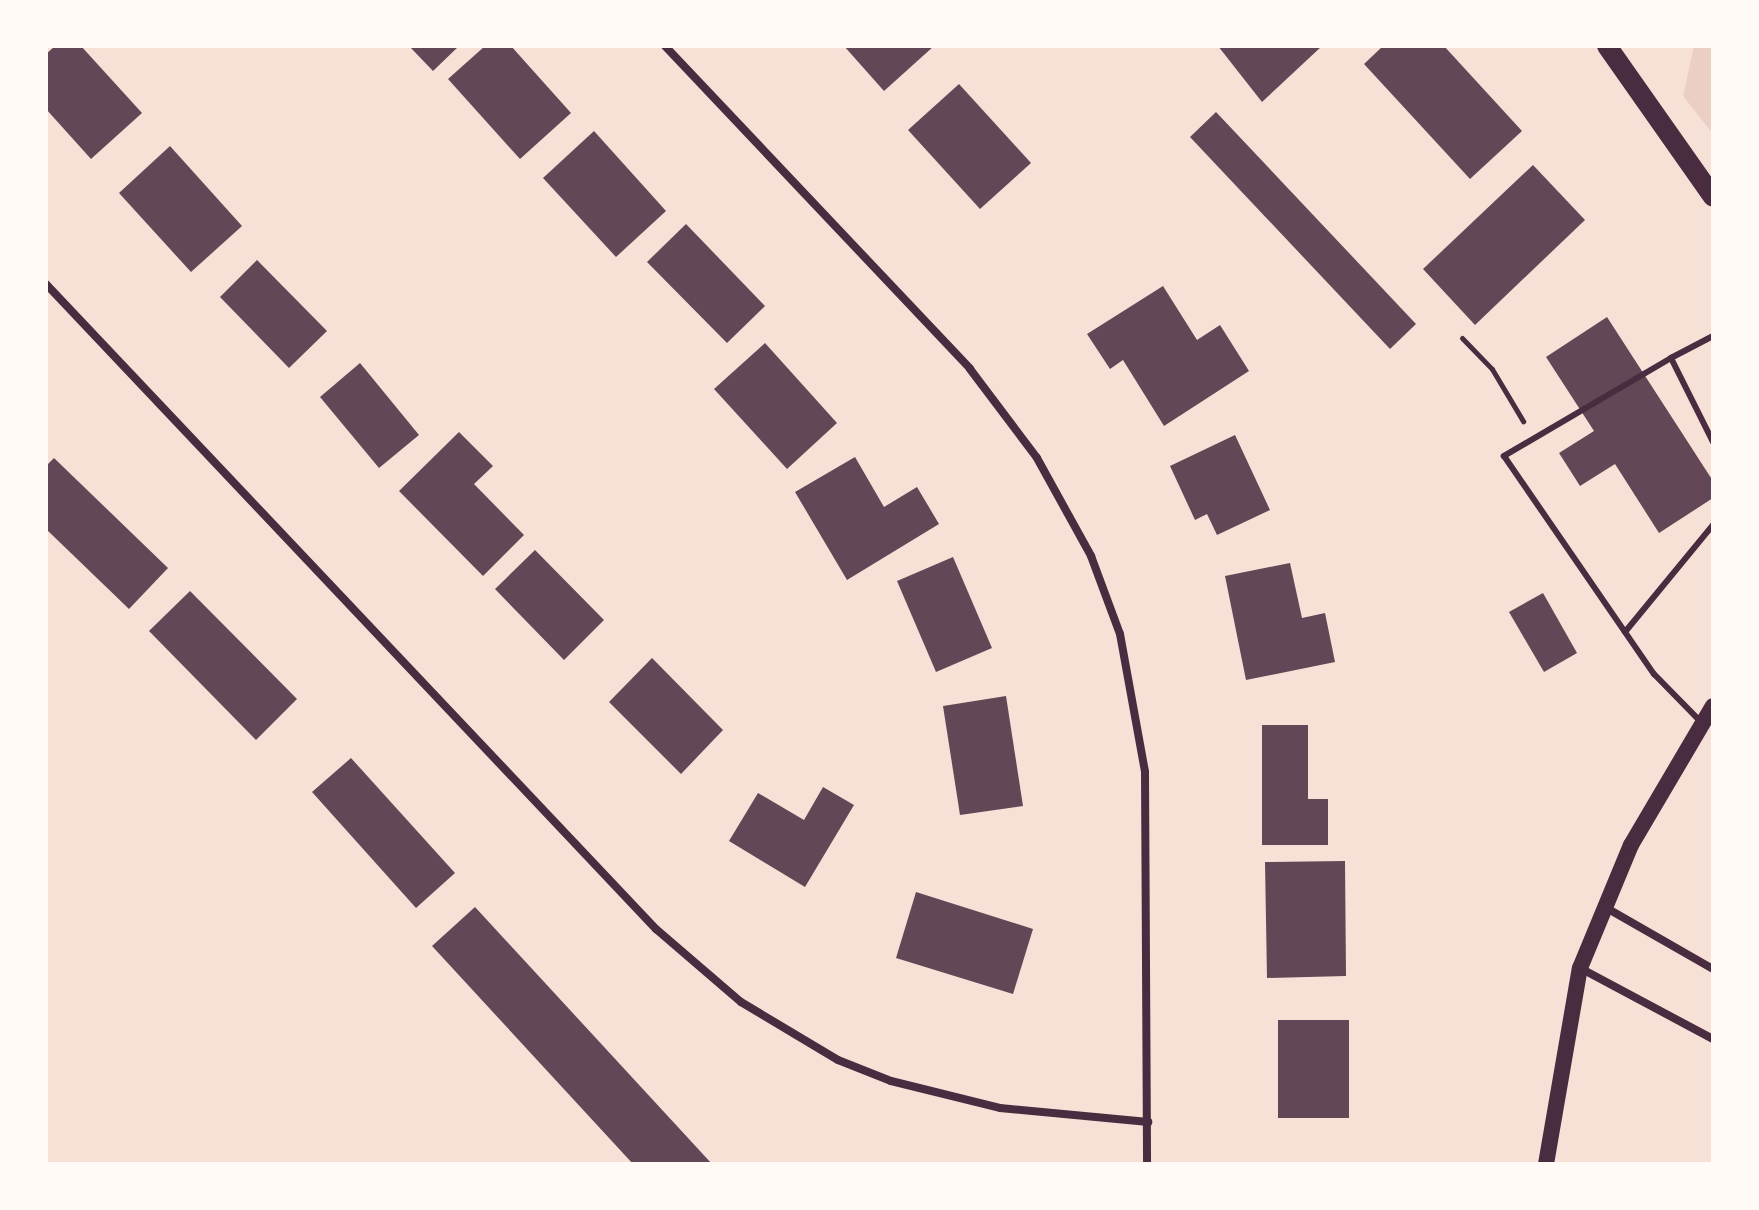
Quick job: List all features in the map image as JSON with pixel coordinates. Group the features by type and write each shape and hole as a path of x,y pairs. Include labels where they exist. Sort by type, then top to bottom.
{"main road":[{"path":"1607,46 1713,197"},
{"path":"1546,1164 1580,968 1603,906 1713,706"}],"street":[{"path":"665,46 970,369 1037,458 1091,556 1120,634 1145,772 1147,1164"},
{"path":"46,284 656,929 741,1002 838,1060 904,1085 1000,1108 1148,1122"},
{"path":"1603,906 1713,969"},
{"path":"1580,968 1713,1039"}],"lane":[{"path":"1702,723 1625,632 1504,456 1713,336"},
{"path":"1671,358 1713,442"},
{"path":"1625,632 1713,525"}],"path":[{"path":"1462,338 1492,369 1534,438"}],"shaded area":[{"path":"1694,46 1713,46 1713,134 1683,96"}],"building":[{"path":"55,46 81,46 142,113 91,159 46,109 46,54"},
{"path":"409,46 459,46 433,71"},
{"path":"485,46 511,46 571,113 520,159 448,79"},
{"path":"844,46 934,46 884,91"},
{"path":"1218,46 1322,46 1262,102"},
{"path":"1383,46 1444,46 1522,131 1470,179 1364,64"},
{"path":"959,84 1031,163 980,209 908,130"},
{"path":"1216,112 1416,324 1390,349 1190,137"},
{"path":"594,131 666,211 616,257 543,178"},
{"path":"170,146 242,226 191,272 119,193"},
{"path":"1533,165 1585,220 1475,325 1423,269"},
{"path":"686,224 765,306 727,343 647,262"},
{"path":"257,260 327,331 289,368 220,297"},
{"path":"1163,286 1197,340 1220,325 1249,371 1164,426 1123,360 1110,369 1087,334"},
{"path":"1607,317 1713,481 1713,498 1659,533 1615,464 1580,486 1559,453 1594,431 1546,357"},
{"path":"765,343 837,423 787,469 714,389"},
{"path":"360,363 419,435 379,468 320,397"},
{"path":"459,432 493,466 474,484 524,535 483,576 399,491"},
{"path":"1235,435 1270,510 1217,535 1207,514 1195,520 1170,466"},
{"path":"855,457 884,507 917,487 939,524 847,580 795,492"},
{"path":"54,458 168,568 129,609 46,529 46,466"},
{"path":"535,550 604,620 564,660 495,589"},
{"path":"953,557 992,648 936,672 897,581"},
{"path":"1290,563 1302,618 1325,613 1335,662 1246,680 1225,576"},
{"path":"190,591 297,699 256,740 149,631"},
{"path":"1543,593 1577,653 1544,672 1509,612"},
{"path":"652,658 723,730 681,774 609,702"},
{"path":"1006,696 1023,806 960,815 943,706"},
{"path":"1262,725 1308,725 1308,799 1328,799 1328,845 1262,845"},
{"path":"351,758 455,873 416,908 312,792"},
{"path":"823,787 854,805 805,887 729,841 758,793 804,820"},
{"path":"1345,861 1346,976 1267,978 1265,862"},
{"path":"916,892 1033,929 1013,994 896,958"},
{"path":"475,907 712,1164 633,1164 432,946"},
{"path":"1278,1020 1349,1020 1349,1118 1278,1118"}]}
